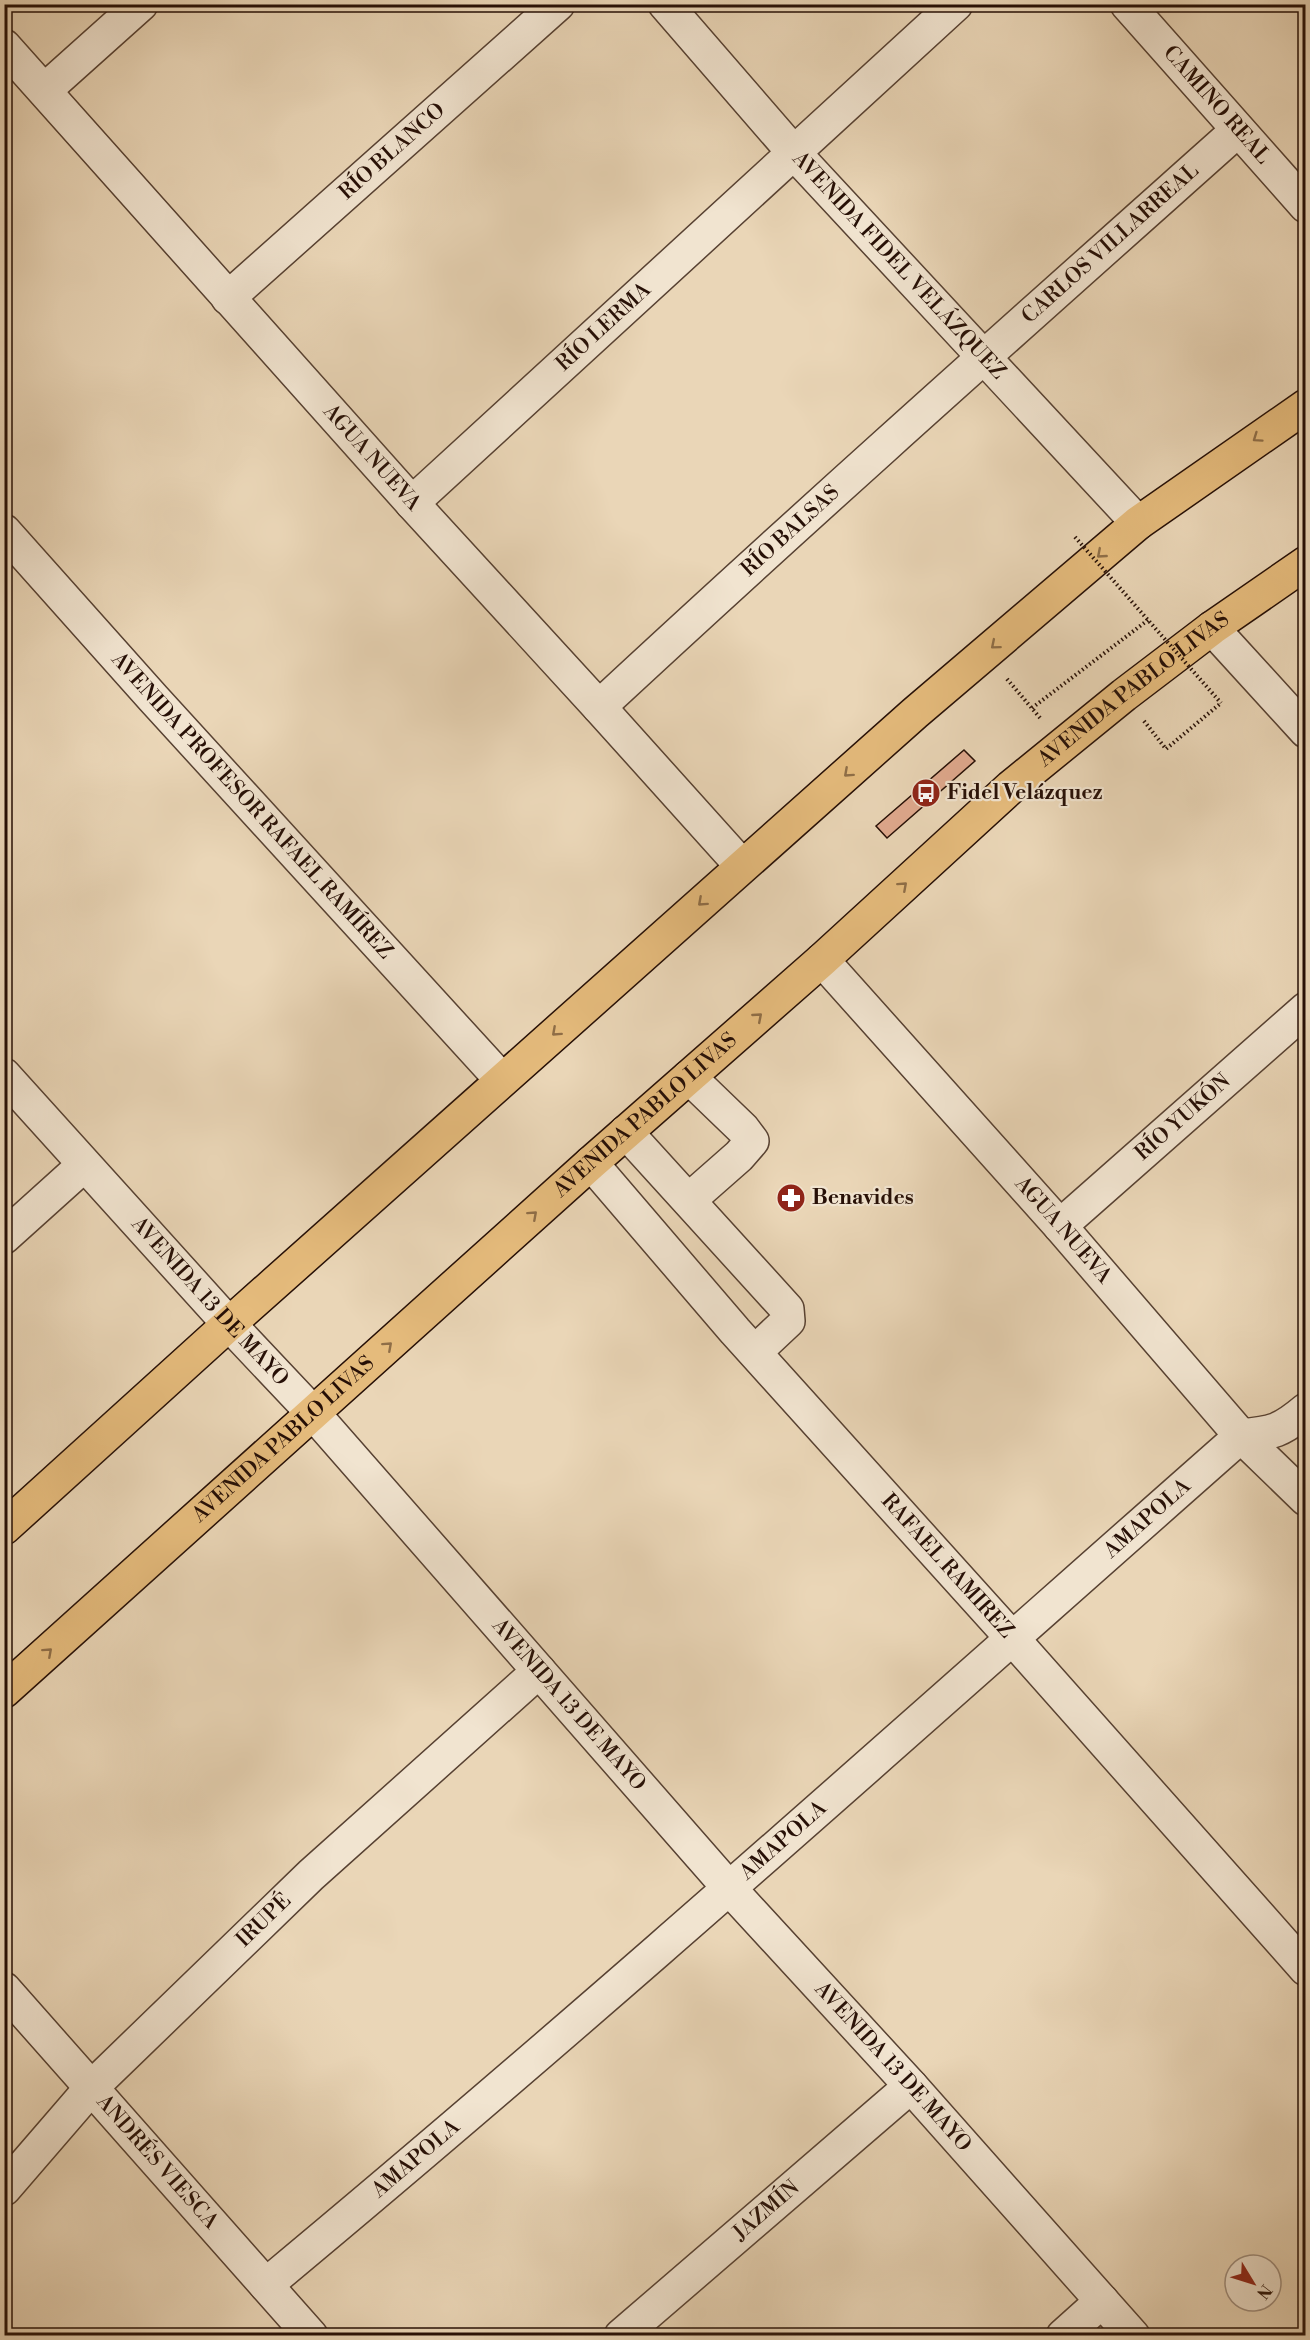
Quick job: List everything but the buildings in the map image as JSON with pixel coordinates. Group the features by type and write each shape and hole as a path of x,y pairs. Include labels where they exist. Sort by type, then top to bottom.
{"main road":[{"path":"4,1528 229,1324 924,705 1138,523 1305,406"},
{"name":"AVENIDA PABLO LIVAS","path":"4,1691 591,1163 822,960 1011,788 1124,695 1212,628 1305,563"}],"street":[{"path":"45,90 141,4"},
{"name":"RÍO BLANCO","path":"228,298 558,4"},
{"name":"AVENIDA FIDEL VELÁZQUEZ","path":"665,4 795,154 1138,523"},
{"name":"RÍO LERMA","path":"412,503 956,4"},
{"name":"CAMINO REAL","path":"1127,4 1305,206"},
{"name":"AGUA NUEVA","path":"4,46 412,503 599,706 742,866"},
{"name":"CARLOS VILLARREAL","path":"982,357 1238,130"},
{"name":"RÍO BALSAS","path":"599,706 982,357"},
{"name":"AVENIDA PROFESOR RAFAEL RAMÍREZ","path":"4,531 153,698 502,1080"},
{"path":"1212,628 1305,730"},
{"name":"AGUA NUEVA","path":"822,960 1060,1226 1241,1436 1305,1499"},
{"name":"RÍO YUKÓN","path":"1060,1226 1305,1009"},
{"name":"AVENIDA 13 DE MAYO","path":"4,1075 229,1324 313,1413 729,1888 911,2086 1133,2336"},
{"path":"689,1077 743,1129 752,1141 739,1156 689,1200"},
{"path":"626,1132 787,1309 788,1321 755,1352"},
{"name":"RAFAEL RAMIREZ","path":"591,1163 699,1289 1305,1969"},
{"path":"4,1237 84,1165"},
{"path":"699,1289 734,1252"},
{"path":"1241,1436 1278,1431 1290,1424 1305,1410"},
{"name":"AMAPOLA","path":"266,2285 415,2162 1241,1436"},
{"name":"IRUPÉ","path":"4,2189 92,2087 311,1875 539,1671"},
{"name":"ANDRÉS VIESCA","path":"4,1989 266,2285 300,2332"},
{"name":"JAZMÍN","path":"621,2336 911,2086"},
{"path":"1063,2336 1102,2301"}],"path":[{"path":"1075,537 1221,703 1166,749"},
{"path":"1032,708 1148,620"}],"place":[{"name":"Fidel Velázquez","path":"926,793"},
{"name":"Benavides","path":"791,1198"}]}
